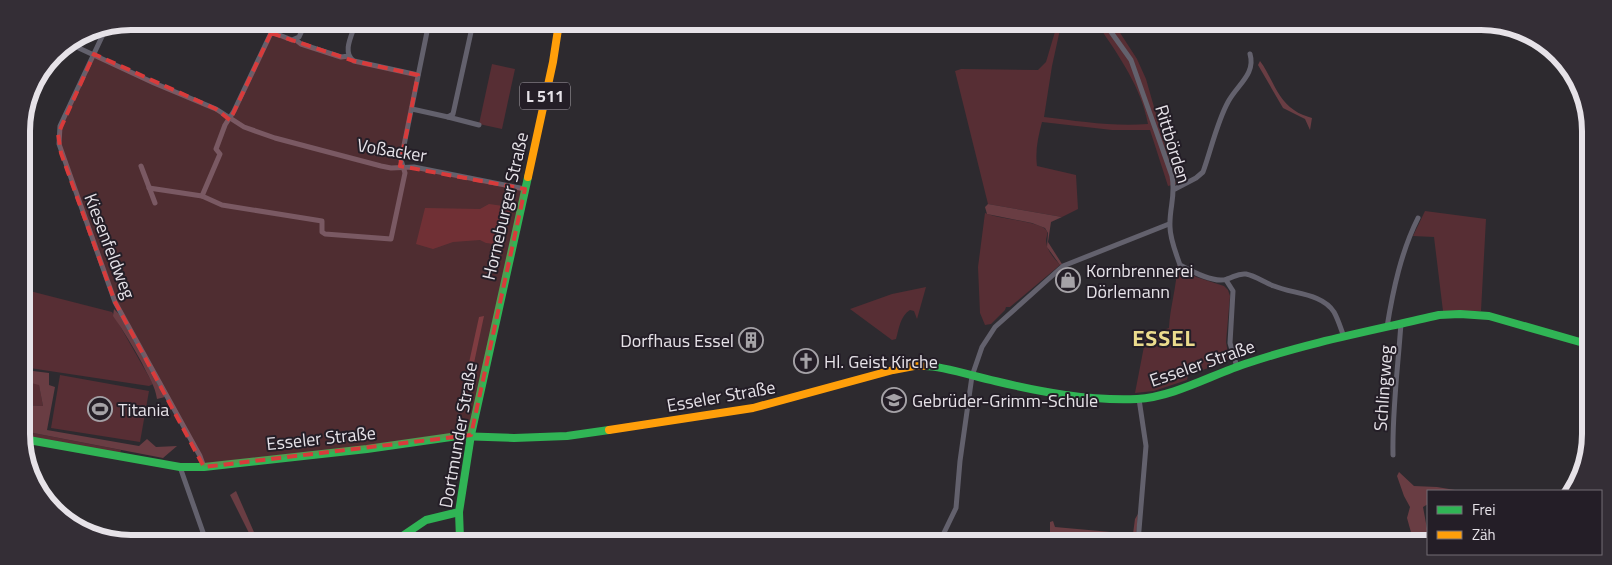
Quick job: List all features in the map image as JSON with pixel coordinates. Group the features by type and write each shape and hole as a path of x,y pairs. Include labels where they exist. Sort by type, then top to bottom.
{"main road":[{"name":"Horneburger Straße","path":"492,337 553,62 558,30"},
{"name":"Esseler Straße","path":"30,439 180,466 204,467 471,435 514,438 567,436 753,408 905,367 929,366 1023,388 1091,399 1139,399 1168,393 1237,367 1304,347 1438,315 1473,314 1490,316 1582,343"},
{"name":"Dortmunder Straße","path":"460,535 459,512 471,435 492,337"},
{"path":"404,535 426,520 459,512"}],"street":[{"path":"264,30 342,57 349,56"},
{"path":"296,40 303,30"},
{"path":"354,30 348,48 349,56 354,61 418,75"},
{"path":"149,188 202,196 222,205 322,221 322,232 325,234 391,239 405,173 401,160 427,30"},
{"path":"448,117 455,110 472,30"},
{"name":"Rittbörden","path":"1110,30 1131,60 1175,189 1170,232 1180,265 1198,275 1226,280 1236,274 1243,274 1274,286 1320,299 1334,312 1344,337"},
{"path":"202,196 220,154 216,149 271,33"},
{"name":"Kiesenfeldweg","path":"103,34 60,126 58,144 115,302 200,456 204,467"},
{"name":"Voßacker","path":"76,46 216,109 244,127 275,138 381,166 391,168 402,166 414,167 525,189"},
{"path":"1175,189 1203,172 1228,103 1251,70 1250,54"},
{"path":"412,109 479,125"},
{"path":"141,166 155,204"},
{"path":"1387,327 1406,246 1418,218"},
{"path":"943,535 956,508 960,462 972,376 982,348 995,328 1063,266 1170,224"},
{"path":"1226,280 1233,291 1230,343 1237,367"},
{"name":"Schlingweg","path":"1393,455 1392,424 1401,323"},
{"path":"1139,399 1146,446 1139,535"},
{"path":"180,466 204,535"}],"highlighted area":[{"path":"271,33 354,61 418,75 400,166 525,189 471,435 204,467 115,302 61,153 58,134 94,54 216,109 230,120"}],"shaded area":[{"path":"1056,30 1060,30 1044,117 1109,124 1148,124 1145,110 1135,85 1101,30 1118,30 1137,59 1146,79 1176,184 1168,186 1150,130 1112,130 1042,122 1037,144 1037,166 1076,175 1078,209 1062,217 988,204 955,71 961,69 1038,70 1046,62"},
{"path":"1260,61 1283,100 1298,113 1312,118 1310,130 1305,119 1283,108 1258,65"},
{"path":"492,64 515,69 502,129 479,124"},
{"path":"505,193 511,195 513,203 503,245 486,243 480,240 453,242 433,249 416,244 425,208 480,209 489,204 503,206"},
{"path":"988,204 1062,217 1051,222 1048,242 1062,264 1060,265 1047,247 1048,233 1045,228 1032,223 987,214 985,207"},
{"path":"1425,211 1486,219 1481,311 1443,311 1434,237 1413,236"},
{"path":"985,213 1042,227 1047,232 1046,241 1048,248 1060,265 1010,307 1006,307 991,324 985,325 980,313 978,267"},
{"path":"1177,265 1196,277 1224,286 1228,290 1230,296 1226,342 1229,359 1188,376 1187,380 1154,391 1135,393 1146,336 1169,328"},
{"path":"926,287 917,319 914,311 910,310 900,323 896,339 892,340 850,309 892,294"},
{"path":"30,291 112,312 153,384 149,386 30,368"},
{"path":"114,309 119,314 165,397 157,399 153,385 142,363 113,316"},
{"path":"484,316 464,410 460,404 479,317"},
{"path":"30,371 49,373 49,385 55,387 47,430 139,446 147,439 156,447 177,446 163,458 30,432 30,405 43,406 39,385 30,383"},
{"name":"Titania","path":"60,375 149,391 140,442 51,428"},
{"path":"30,382 39,384 43,406 30,405"},
{"path":"30,432 121,450 120,453 30,437"},
{"path":"1399,472 1414,486 1455,490 1427,490 1427,505 1423,507 1427,535 1412,535 1407,518 1410,507 1397,476"},
{"path":"236,491 255,535 250,535 230,495"},
{"path":"1138,514 1136,535 1080,535 1050,532 1050,522 1053,521 1055,527 1133,534 1135,519"}],"traffic: fast":[{"path":"404,535 426,520 459,512 471,435 528,177"},
{"path":"925,366 1065,395 1101,399 1137,399 1179,390 1235,368 1295,349 1439,315 1489,316 1582,343"},
{"path":"30,440 180,467 204,467 367,449 458,436 514,438 567,436 609,430"},
{"path":"459,512 460,535"}],"traffic: slow":[{"path":"528,177 553,62 558,30"},
{"path":"609,430 753,408 893,370 925,366"}],"place":[{"name":"Kornbrennerei Dörlemann","path":"1068,280"},
{"name":"Dorfhaus Essel","path":"751,340"},
{"name":"Hl. Geist Kirche","path":"806,361"},
{"name":"Gebrüder-Grimm-Schule","path":"894,400"},
{"name":"Titania","path":"100,409"}],"district":[{"name":"ESSEL","path":"1164,338"}]}
